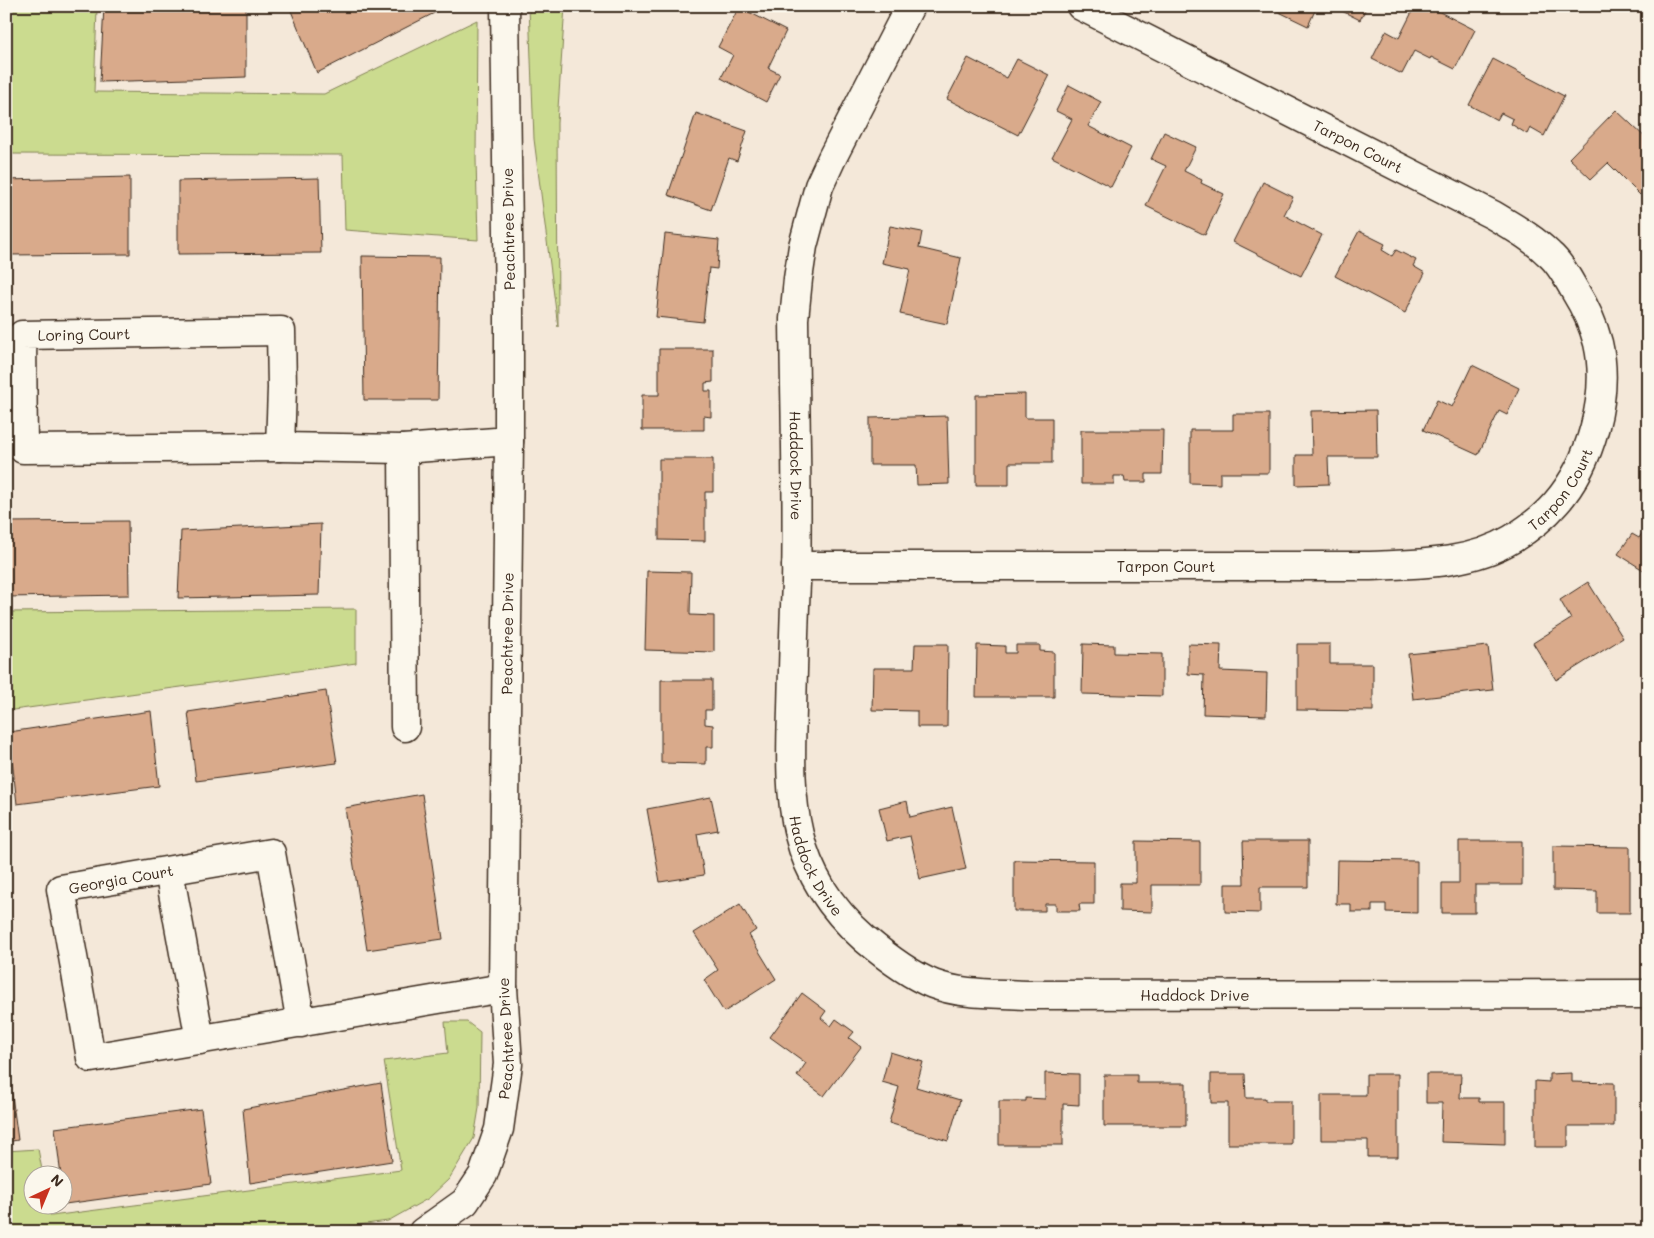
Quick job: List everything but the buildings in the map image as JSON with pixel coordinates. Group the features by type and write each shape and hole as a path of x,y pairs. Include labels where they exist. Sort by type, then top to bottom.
{"street":[{"name":"Peachtree Drive","path":"424,1232 465,1202 483,1175 500,1128 508,1064 504,988 509,441 505,6"},
{"name":"Haddock Drive","path":"910,6 819,186 803,246 794,319 796,566 790,762 792,796 797,828 813,874 836,910 850,926 882,953 915,975 934,984 956,990 1027,995 1648,994"},
{"name":"Tarpon Court","path":"796,566 1367,566 1428,563 1487,550 1511,540 1556,503 1587,451 1598,416 1602,382 1598,344 1588,312 1551,254 1524,234 1493,215 1081,6"},
{"name":"Loring Court","path":"280,448 282,388 280,331 22,335 24,449 403,448 509,441"},
{"path":"403,448 405,728"},
{"name":"Georgia Court","path":"301,1023 271,853 61,888 91,1058 301,1023 504,988"},
{"path":"169,871 200,1040"}],"green space":[{"path":"6,6 53,6 97,9 94,92 324,94 477,20 476,159 478,240 345,230 343,155 6,154"},
{"path":"529,6 565,6 557,123 558,327 534,139"},
{"path":"356,609 356,663 6,711 6,612"},
{"path":"445,1022 467,1022 480,1032 479,1108 474,1138 449,1179 429,1198 388,1221 306,1232 6,1232 6,1151 38,1149 41,1166 22,1166 22,1216 72,1216 72,1213 401,1170 384,1061 448,1053"}]}
